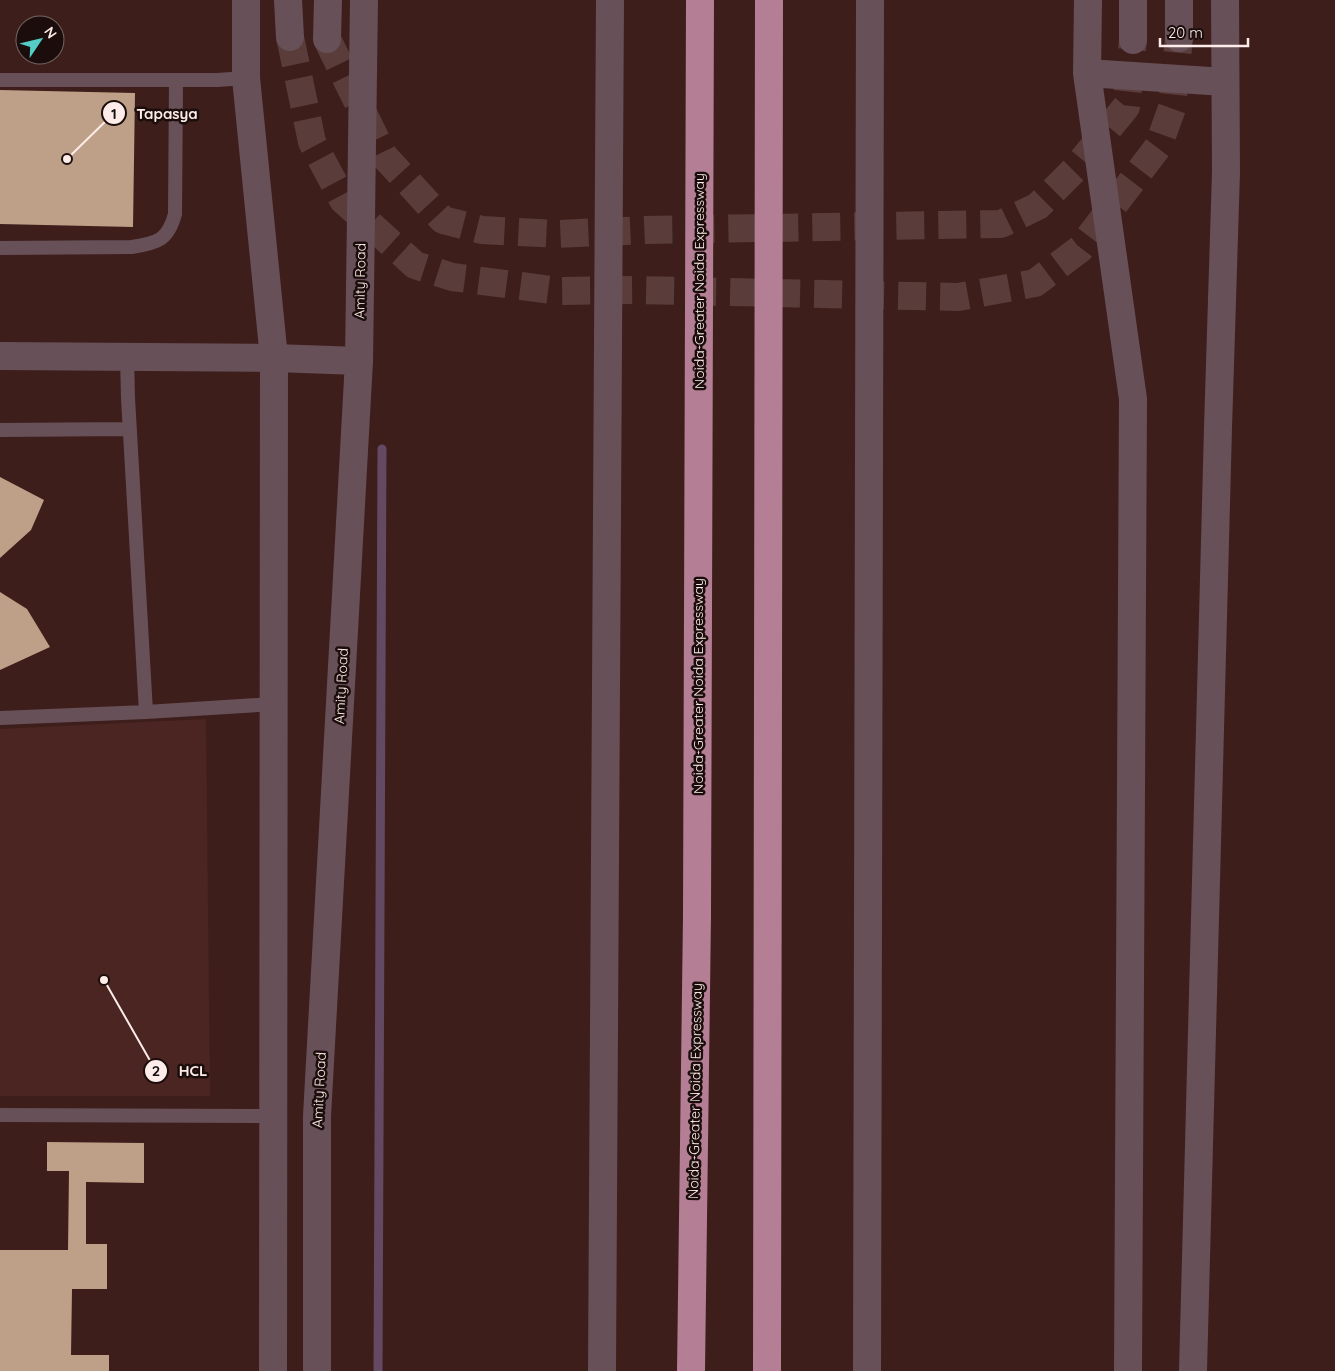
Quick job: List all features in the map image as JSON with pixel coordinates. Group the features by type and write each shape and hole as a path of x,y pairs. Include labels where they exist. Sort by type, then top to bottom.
{"highway":[{"name":"Noida-Greater Noida Expressway","path":"691,1371 697,906 700,0"},
{"path":"767,1371 769,0"}],"street":[{"path":"246,0 246,78 274,358 273,1371"},
{"path":"288,0 290,37"},
{"path":"328,0 328,39"},
{"name":"Amity Road","path":"317,1371 317,1116 359,361 364,0"},
{"path":"602,1371 610,0"},
{"path":"867,1371 870,0"},
{"path":"1088,0 1087,73 1133,398 1128,1371"},
{"path":"1133,0 1133,40"},
{"path":"1179,0 1179,38"},
{"path":"1193,1371 1226,172 1225,0"},
{"path":"1087,73 1225,82"},
{"path":"0,356 274,358 359,361"}],"lane":[{"path":"0,80 217,80 246,78"},
{"path":"0,248 132,248 162,240 171,228 175,214 176,80"},
{"path":"128,356 128,398 146,712"},
{"path":"0,430 130,429"},
{"path":"0,718 274,704"},
{"path":"0,1115 274,1116"}],"shaded area":[{"path":"206,719 210,1096 0,1096 0,729"}],"building":[{"path":"0,90 135,93 133,227 0,224"},
{"path":"0,477 44,500 31,530 0,558"},
{"path":"0,592 27,609 50,647 0,670"},
{"path":"47,1142 144,1143 144,1183 86,1182 86,1244 107,1244 107,1289 72,1289 71,1355 109,1355 109,1371 0,1371 0,1250 68,1250 69,1171 47,1171"}],"waterway":[{"path":"378,1371 382,449"}],"tunnel":[{"path":"290,37 312,142 343,200 415,265 452,277 559,291 638,290 958,297 1035,283 1080,249 1158,147 1172,108 1179,38"},
{"path":"327,39 384,156 443,220 482,230 558,234 645,230 1001,224 1038,206 1075,169 1126,107 1133,40"}],"place":[{"name":"Tapasya","path":"67,159"},
{"name":"HCL","path":"104,980"}]}
